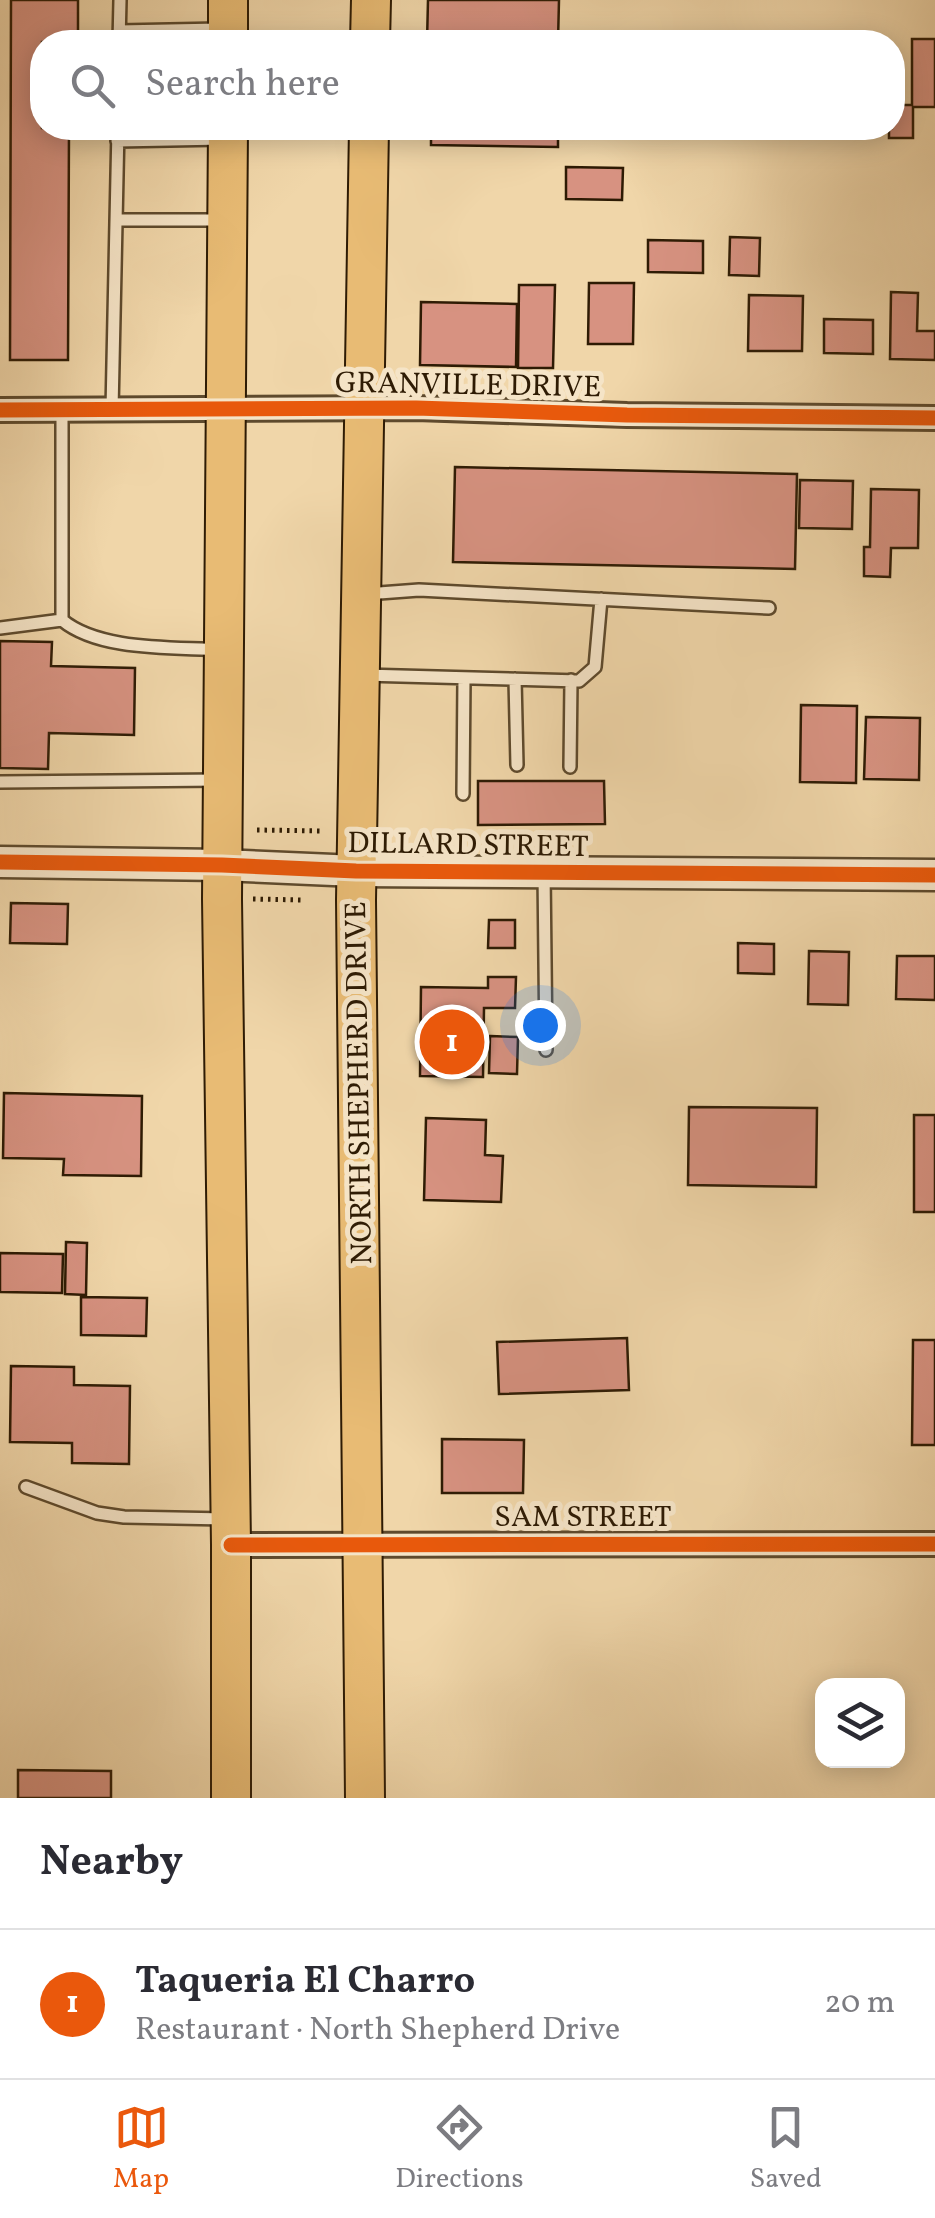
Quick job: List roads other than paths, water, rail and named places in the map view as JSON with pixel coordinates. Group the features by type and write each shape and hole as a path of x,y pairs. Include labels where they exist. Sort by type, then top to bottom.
{"main road":[{"path":"370,30 371,0"},
{"path":"228,140 222,865 231,1532 230,1798"},
{"name":"NORTH SHEPHERD DRIVE","path":"365,1798 356,871 369,140"}],"street":[{"name":"GRANVILLE DRIVE","path":"0,410 364,408 626,416 935,418"},
{"name":"DILLARD STREET","path":"0,862 356,871 935,876"},
{"name":"SAM STREET","path":"231,1532 363,1542 935,1544"}],"lane":[{"path":"119,30 120,0"},
{"path":"178,30 228,24"},
{"path":"112,410 118,140"},
{"path":"116,220 228,220"},
{"path":"62,410 62,620"},
{"path":"361,594 419,590 769,608"},
{"path":"360,675 579,680 595,666 600,599"},
{"path":"0,628 62,620 74,630 138,646 224,650"},
{"path":"463,794 464,678"},
{"path":"515,679 516,765"},
{"path":"570,768 571,680"},
{"path":"0,782 224,780"},
{"path":"544,872 546,1050"},
{"path":"26,1488 97,1512 231,1532"}],"place":[{"name":"Taqueria El Charro","path":"452,1042"}]}
